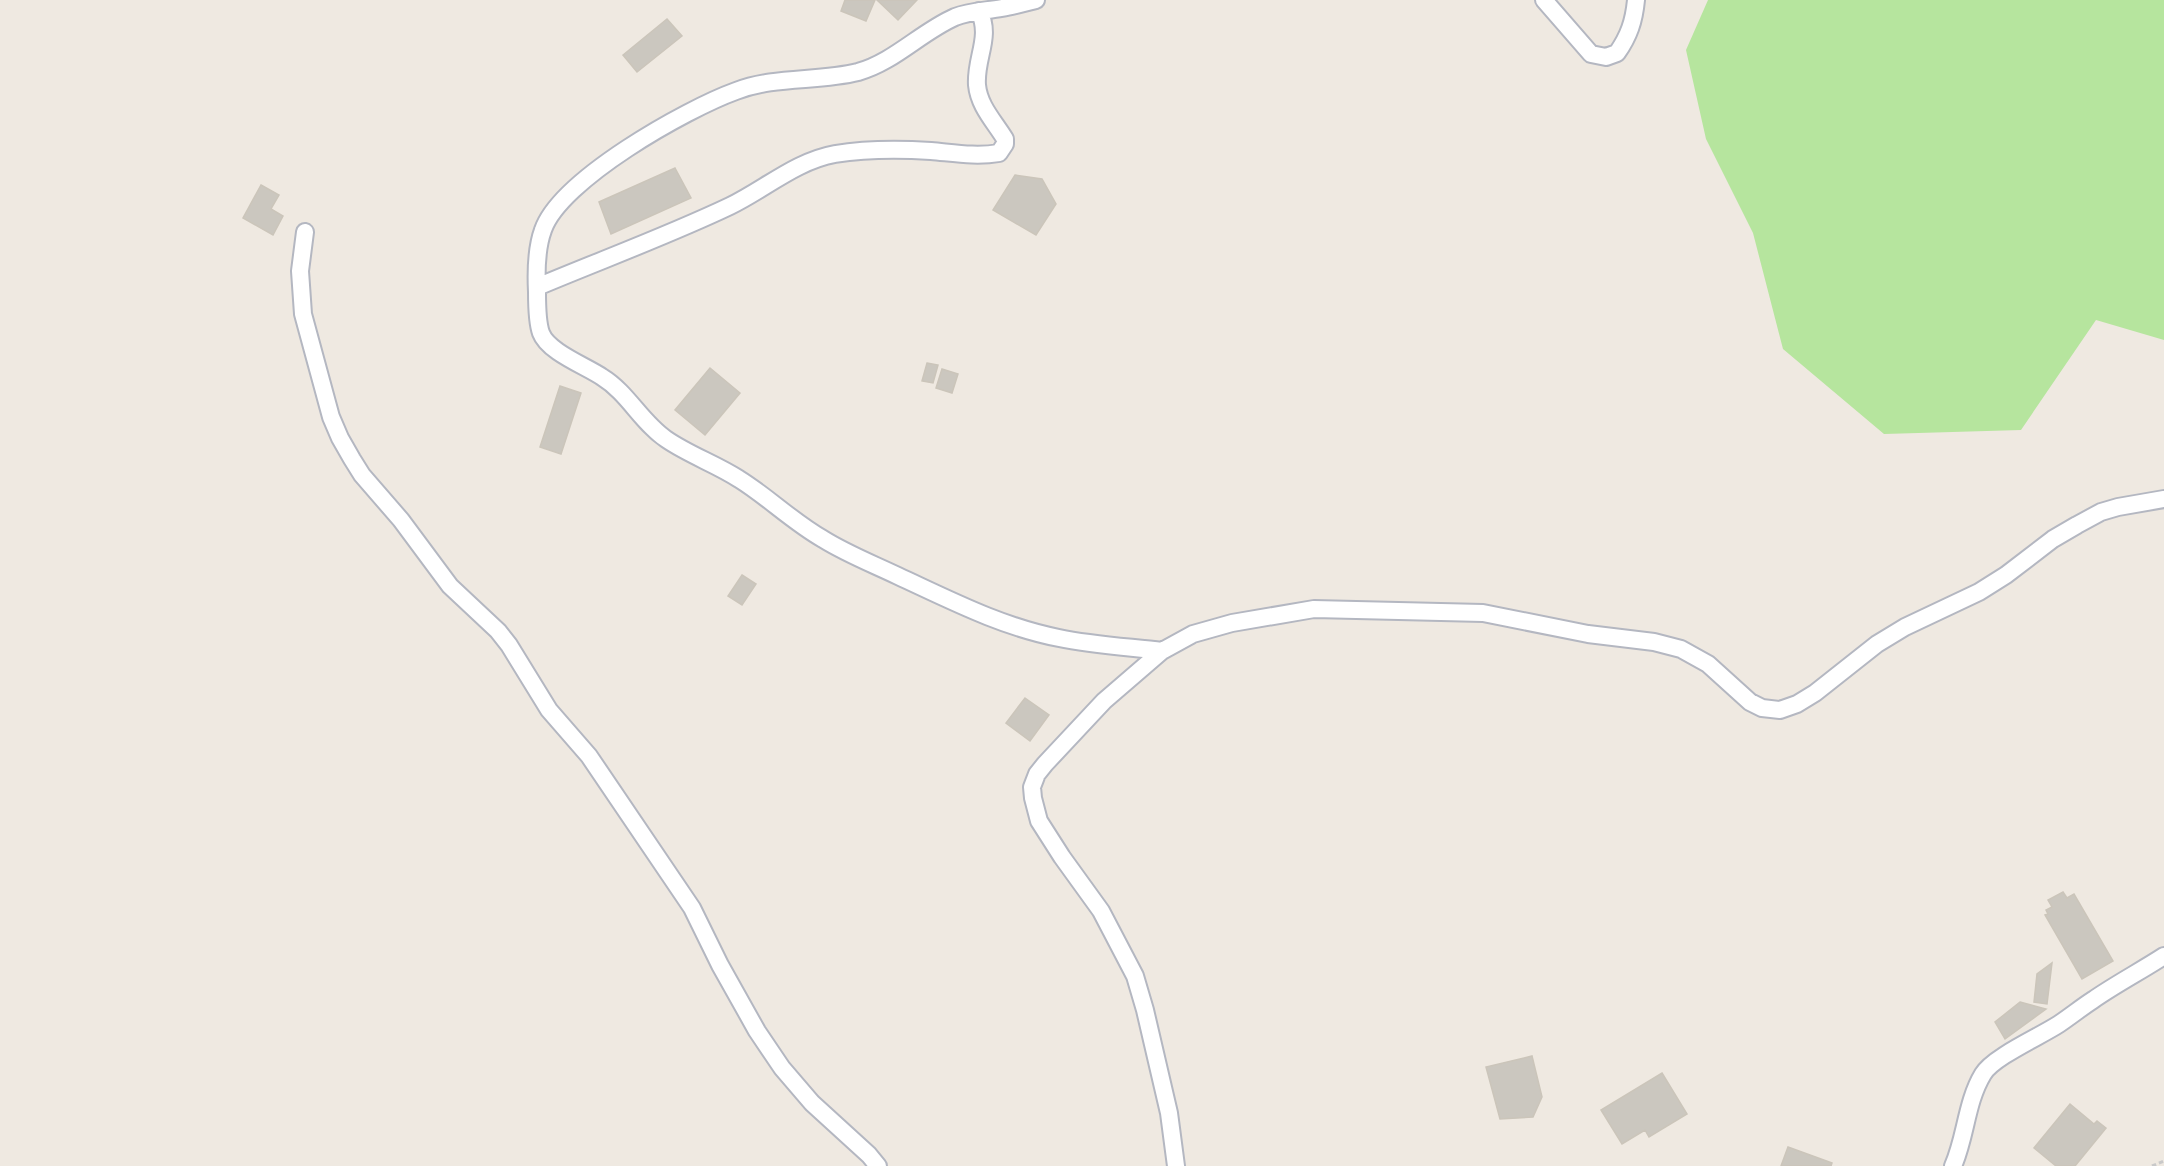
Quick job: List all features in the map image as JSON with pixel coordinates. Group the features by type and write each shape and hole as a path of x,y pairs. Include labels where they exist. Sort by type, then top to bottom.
{"street":[{"path":"1036,0 953,18 882,61 861,71 766,82 736,90 646,136 621,152 570,194 550,215 542,232 536,272 541,334 550,344 620,390 661,436 740,479 785,514 823,539 855,556 936,594 1020,628 1060,639 1162,651"},
{"path":"1544,0 1591,54 1606,57 1617,53 1630,33 1636,0"},
{"path":"537,287 724,209 813,160 836,154 872,151 922,151 969,155 999,153 1005,144 1005,139 980,101 977,84 985,22 979,11"},
{"path":"305,232 300,271 303,314 331,417 352,459 362,475 401,520 450,586 498,631 525,667 549,710 589,756 692,908 720,965 757,1031 782,1068 804,1095 878,1166"},
{"path":"1176,1166 1169,1113 1135,976 1101,911 1039,821 1032,787 1037,774 1045,764 1098,707 1162,651 1193,634 1232,623 1314,609 1483,613 1588,634 1654,642 1681,649 1708,664 1750,702 1762,708 1780,710 1797,704 1815,693 1876,645 1905,627 1979,592 2053,538 2101,512 2164,499"},
{"path":"1953,1166 1958,1155 1970,1106 1984,1071 2164,956"}],"path":[{"path":"2152,1166 2164,1161"}],"green space":[{"path":"1708,0 2164,0 2164,340 2096,320 2021,430 1884,434 1783,349 1753,233 1706,139 1686,50"}],"building":[{"path":"845,0 875,0 866,21 841,11"},
{"path":"877,0 917,0 898,20"},
{"path":"667,19 682,36 637,72 623,55"},
{"path":"675,168 691,198 611,234 599,202"},
{"path":"1015,175 1042,179 1056,204 1036,235 993,210"},
{"path":"261,185 279,195 271,209 283,216 273,235 243,218"},
{"path":"927,363 938,365 933,383 922,381"},
{"path":"710,368 740,393 705,435 675,410"},
{"path":"942,369 958,374 952,393 936,388"},
{"path":"560,386 581,393 561,454 540,447"},
{"path":"742,575 756,584 742,605 728,596"},
{"path":"1025,698 1049,715 1030,741 1006,723"},
{"path":"2063,892 2067,898 2074,894 2113,961 2082,979 2045,915 2048,914 2046,910 2052,907 2048,900"},
{"path":"2052,963 2047,1004 2034,1002 2037,974"},
{"path":"2020,1002 2046,1009 2005,1039 1995,1022"},
{"path":"1532,1056 1542,1097 1533,1117 1500,1119 1486,1067"},
{"path":"1662,1073 1687,1114 1649,1137 1645,1130 1622,1144 1601,1110"},
{"path":"2070,1104 2094,1124 2097,1121 2106,1128 2075,1166 2056,1166 2034,1148"},
{"path":"1788,1147 1832,1163 1831,1166 1781,1166"}]}
